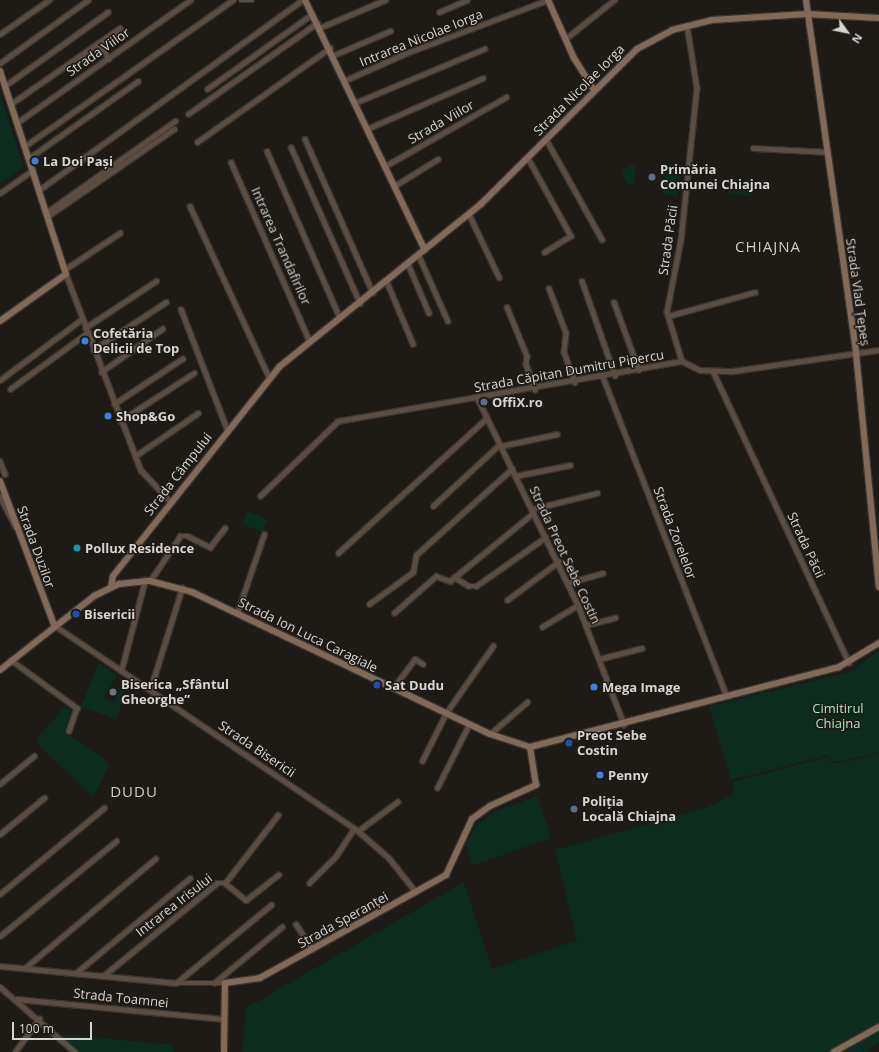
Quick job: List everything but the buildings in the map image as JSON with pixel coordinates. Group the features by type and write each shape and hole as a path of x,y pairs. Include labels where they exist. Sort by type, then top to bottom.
{"street":[{"path":"0,34 49,0"},
{"path":"0,63 88,0"},
{"name":"Strada Viilor","path":"18,122 190,0"},
{"path":"25,146 233,0"},
{"path":"242,0 252,0"},
{"path":"39,190 304,0 334,55 357,102 425,250"},
{"path":"188,114 318,25 384,0"},
{"path":"439,12 468,0"},
{"name":"Intrarea Nicolae Iorga","path":"346,80 404,54 548,0 565,39 593,89"},
{"path":"565,39 614,0"},
{"name":"Strada Vlad Țepeș","path":"806,0 826,152 856,353 879,587"},
{"path":"6,85 108,12"},
{"path":"207,89 312,14"},
{"name":"Strada Nicolae Iorga","path":"425,250 469,214 528,158 593,89 649,40 688,25 729,18 807,14 879,18"},
{"name":"Strada Păcii","path":"682,361 668,316 681,240 697,88 688,25"},
{"path":"12,103 120,28"},
{"path":"334,55 390,31"},
{"path":"98,43 109,58"},
{"path":"197,142 330,48"},
{"path":"357,102 484,49"},
{"path":"0,71 12,103 65,272 120,421 146,479 170,502"},
{"path":"369,128 483,78"},
{"path":"29,158 138,81"},
{"name":"Strada Viilor","path":"387,165 506,97"},
{"path":"47,214 176,121"},
{"path":"47,214 174,129"},
{"path":"305,139 373,292"},
{"path":"546,139 602,239"},
{"path":"291,147 360,303"},
{"path":"753,148 826,152"},
{"path":"267,151 340,318"},
{"path":"528,158 571,236 545,252"},
{"path":"396,185 438,159"},
{"name":"Intrarea Trandafirilor","path":"232,162 309,340"},
{"path":"0,193 33,170"},
{"path":"190,206 269,377"},
{"path":"469,214 499,277"},
{"path":"0,321 120,233"},
{"name":"Strada Câmpului","path":"112,587 113,576 269,377 309,340 360,303 425,250"},
{"path":"419,256 448,321"},
{"path":"408,264 429,313"},
{"path":"85,328 156,281"},
{"path":"582,281 615,375"},
{"path":"386,282 413,344"},
{"path":"549,288 566,333 564,352 575,382"},
{"path":"668,316 755,292"},
{"path":"93,350 166,302"},
{"path":"614,302 639,370"},
{"path":"507,307 527,356 526,364 535,389"},
{"path":"181,309 227,429"},
{"path":"0,380 82,319"},
{"path":"102,372 162,329"},
{"path":"10,389 87,333"},
{"name":"Strada Căpitan Dumitru Pipercu","path":"260,496 334,423 615,375 682,361 690,368 713,371 879,350"},
{"path":"114,404 182,358"},
{"name":"Strada Păcii","path":"713,371 850,663"},
{"path":"120,421 194,373"},
{"name":"Strada Zorelelor","path":"603,377 727,696"},
{"name":"Strada Preot Sebe Costin","path":"478,399 578,605 624,724"},
{"path":"135,456 198,413"},
{"path":"338,553 487,418"},
{"path":"433,506 500,445 557,434"},
{"path":"0,461 5,474"},
{"path":"515,476 570,465"},
{"path":"369,604 413,572 416,555 512,469"},
{"name":"Strada Duzilor","path":"0,481 53,623"},
{"path":"394,613 436,576 449,581 532,511 597,493"},
{"path":"0,496 17,529"},
{"path":"121,671 148,580 180,536 188,536 210,547 225,528"},
{"path":"237,613 264,534"},
{"path":"454,577 469,586 476,586 546,538"},
{"path":"507,600 558,562"},
{"path":"568,583 604,573"},
{"name":"Strada Ion Luca Caragiale","path":"0,670 53,623 112,587 148,580 182,588 490,734 530,747"},
{"path":"150,690 182,588"},
{"path":"542,627 578,605"},
{"path":"586,625 615,618"},
{"name":"Strada Bisericii","path":"53,623 121,671 354,828 389,858 416,892"},
{"path":"530,747 624,724 850,663 879,643"},
{"path":"422,761 446,713 493,646"},
{"path":"599,659 642,648"},
{"path":"392,688 415,659 423,664"},
{"path":"11,660 77,708 69,732"},
{"path":"490,734 527,702"},
{"path":"437,788 469,724"},
{"name":"Strada Speranței","path":"0,966 176,983 225,983 256,980 416,892 451,870 463,833 478,814 536,785 530,747"},
{"path":"0,784 34,756"},
{"path":"0,834 44,798"},
{"path":"358,831 397,802"},
{"path":"0,894 104,808"},
{"path":"225,883 278,815"},
{"path":"309,883 336,856 354,828"},
{"path":"0,936 116,841"},
{"path":"25,968 155,859"},
{"name":"Intrarea Irisului","path":"103,976 217,883 225,883 246,900 278,874"},
{"path":"76,973 190,878"},
{"path":"176,983 271,905"},
{"path":"296,924 313,949"},
{"path":"214,983 282,927"},
{"path":"224,1052 225,983"},
{"path":"0,994 2,988 17,999 75,1052"},
{"name":"Strada Toamnei","path":"17,999 224,1019"},
{"path":"15,1052 39,1019"},
{"path":"834,1052 879,1027"}],"green space":[{"path":"0,94 24,167 0,184"},
{"path":"661,163 681,165 678,196 662,194 665,167"},
{"path":"632,164 636,168 634,187 627,184 621,172"},
{"path":"730,179 753,181 752,196 729,194"},
{"path":"247,511 267,519 262,532 242,524"},
{"name":"Cimitirul Chiajna","path":"879,651 879,752 839,762 832,761 829,755 731,780 709,706 849,672"},
{"path":"99,663 117,675 104,698 115,702 120,686 126,689 117,720 81,706"},
{"path":"65,706 73,712 64,732 103,757 109,766 93,798 35,741"},
{"path":"879,753 879,1043 862,1052 242,1052 246,1008 464,882 492,969 577,940 555,850 708,807 734,794 732,782 828,757 832,763 841,763"},
{"path":"537,796 551,838 472,866 466,844 475,826 496,811"},
{"path":"60,1034 174,1045 173,1052 77,1052"}],"place":[{"name":"La Doi Pași","path":"35,161"},
{"name":"Primăria Comunei Chiajna","path":"652,177"},
{"name":"Cofetăria Delicii de Top","path":"85,341"},
{"name":"OffiX.ro","path":"484,402"},
{"name":"Shop&Go","path":"108,416"},
{"name":"Pollux Residence","path":"77,548"},
{"name":"Bisericii","path":"76,614"},
{"name":"Sat Dudu","path":"377,685"},
{"name":"Mega Image","path":"594,687"},
{"name":"Biserica „Sfântul Gheorghe”","path":"113,692"},
{"name":"Preot Sebe Costin","path":"569,743"},
{"name":"Penny","path":"600,775"},
{"name":"Poliția Locală Chiajna","path":"574,809"}],"district":[{"name":"CHIAJNA","path":"768,247"},
{"name":"DUDU","path":"134,792"}]}
